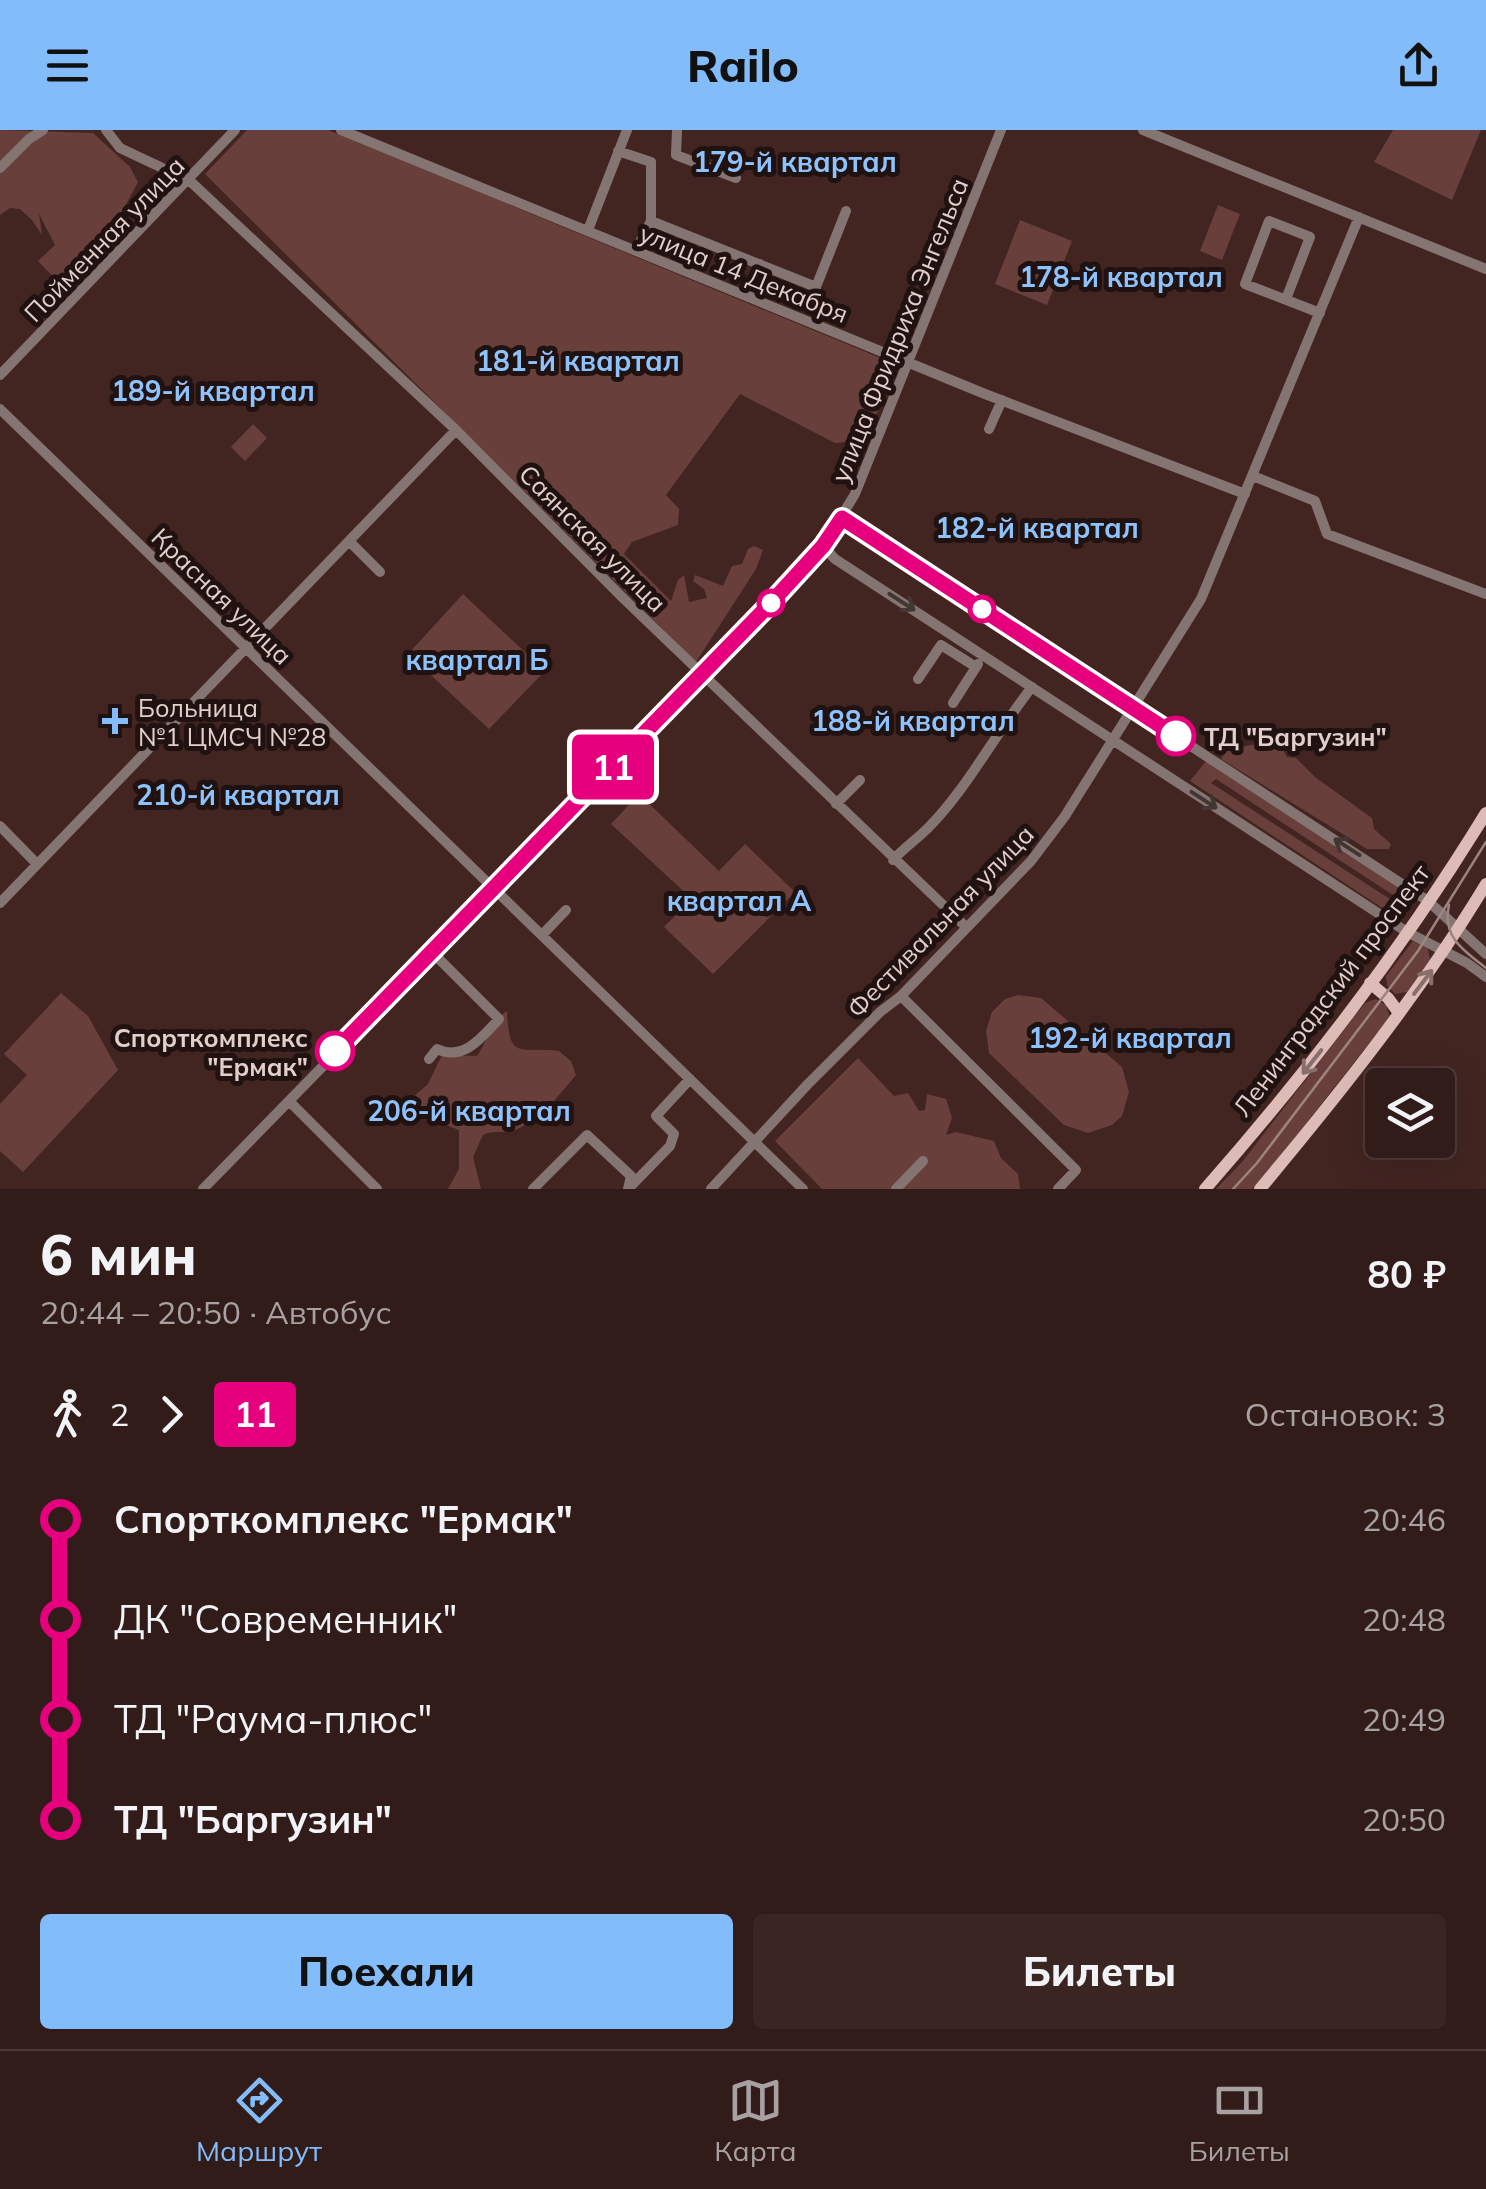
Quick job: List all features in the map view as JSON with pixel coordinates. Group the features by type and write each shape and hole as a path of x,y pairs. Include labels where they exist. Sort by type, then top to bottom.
{"main road":[{"name":"Ленинградский проспект","path":"1204,1189 1313,1062 1485,818"},
{"path":"1260,1189 1400,1012 1445,951 1486,884"},
{"path":"1370,984 1400,1012"}],"street":[{"path":"0,168 43,130"},
{"name":"Саянская улица","path":"106,130 120,148 190,181 456,430 965,926"},
{"name":"Пойменная улица","path":"0,375 235,130"},
{"name":"улица 14 Декабря","path":"340,130 1002,400 1245,494"},
{"path":"588,230 627,130"},
{"path":"677,130 676,155 736,178"},
{"name":"улица Фридриха Энгельса","path":"203,1189 823,546 856,494 1002,130"},
{"path":"1143,130 1486,270"},
{"path":"618,151 651,162 651,221 636,250"},
{"path":"651,221 816,287 846,212"},
{"name":"Фестивальная улица","path":"711,1189 808,1085 1031,861 1113,740 1201,599 1359,217"},
{"path":"1286,299 1310,237 1270,221 1245,284 1320,313"},
{"path":"748,297 760,264"},
{"path":"990,429 1002,400"},
{"name":"Красная улица","path":"0,409 803,1189"},
{"path":"0,903 456,430"},
{"path":"1253,476 1315,501 1327,534 1486,594"},
{"path":"842,518 1428,900 1486,954"},
{"path":"350,542 380,572"},
{"path":"823,546 835,559 1408,932 1486,977"},
{"path":"918,679 941,645 976,667"},
{"path":"953,703 984,654"},
{"path":"893,860 928,828 1032,687"},
{"path":"836,804 860,780"},
{"path":"0,826 37,864"},
{"path":"542,935 566,910"},
{"path":"429,1059 437,1050 445,1053 471,1048 499,1019 432,952"},
{"path":"900,996 1076,1170 1058,1189"},
{"path":"628,1189 670,1146 674,1134 656,1116 690,1078"},
{"path":"288,1101 377,1189"},
{"path":"533,1189 587,1136 631,1176 628,1189"},
{"path":"896,1189 923,1160"}],"shaded area":[{"path":"0,130 93,133 130,167 138,182 110,226 116,233 61,285 38,261 55,245 39,214 42,235 20,209 10,208 0,215"},
{"path":"247,130 328,130 895,364 867,440 835,443 740,394 666,495 679,509 678,525 632,542 624,554 671,601 678,580 684,575 689,602 707,598 704,589 693,581 695,575 723,586 732,566 742,564 748,549 754,546 763,550 756,569 696,662 205,174"},
{"path":"1393,130 1481,130 1452,200 1374,162"},
{"path":"1218,205 1240,214 1222,260 1200,251"},
{"path":"1020,220 1072,241 1047,305 995,284"},
{"path":"253,424 267,438 245,461 231,447"},
{"path":"463,594 545,671 489,729 408,654"},
{"path":"1256,744 1271,749 1281,745 1287,757 1296,758 1315,777 1372,818 1374,829 1391,844 1389,849 1367,849 1221,759 1226,750"},
{"path":"1206,761 1408,891 1402,901 1216,779 1211,783 1399,905 1393,915 1190,781"},
{"path":"639,794 719,871 745,844 795,892 713,974 664,927 692,899 611,824"},
{"path":"1413,941 1428,949 1430,960 1407,992 1395,994 1387,985 1386,976"},
{"path":"61,993 88,1016 118,1070 23,1172 0,1151 0,1104 27,1075 4,1054"},
{"path":"1018,995 1041,998 1122,1067 1129,1092 1122,1116 1112,1125 1088,1133 1064,1125 989,1053 986,1031 992,1012 1005,999"},
{"path":"1376,999 1386,1005 1390,1017 1261,1180 1252,1189 1216,1189 1242,1162 1365,1003"},
{"path":"507,1011 514,1045 526,1050 559,1051 571,1061 576,1075 533,1120 515,1130 483,1135 473,1157 481,1189 448,1189 459,1169 459,1130 438,1122 411,1099 428,1084 442,1055 477,1056 493,1026"},
{"path":"858,1058 894,1096 908,1093 919,1111 925,1110 927,1094 946,1099 952,1118 946,1135 956,1132 994,1141 1001,1158 1018,1174 1020,1189 822,1189 775,1141"}],"tram line":[{"path":"1233,1189 1418,951 1486,842"},
{"path":"1449,905 1449,926 1456,942 1486,968"}],"bus line":[{"name":"11","path":"335,1051 768,606 823,546 842,518 1176,736"}],"place":[{"name":"Больница №1 ЦМСЧ №28","path":"115,721"},
{"name":"ТД \"Баргузин\"","path":"1176,736"},
{"name":"Спорткомплекс \"Ермак\"","path":"335,1051"}],"district":[{"name":"179-й квартал","path":"795,161"},
{"name":"178-й квартал","path":"1121,276"},
{"name":"181-й квартал","path":"578,360"},
{"name":"189-й квартал","path":"213,390"},
{"name":"182-й квартал","path":"1037,527"},
{"name":"квартал Б","path":"477,659"},
{"name":"188-й квартал","path":"913,720"},
{"name":"210-й квартал","path":"238,794"},
{"name":"квартал А","path":"739,900"},
{"name":"192-й квартал","path":"1130,1037"},
{"name":"206-й квартал","path":"469,1110"}]}
